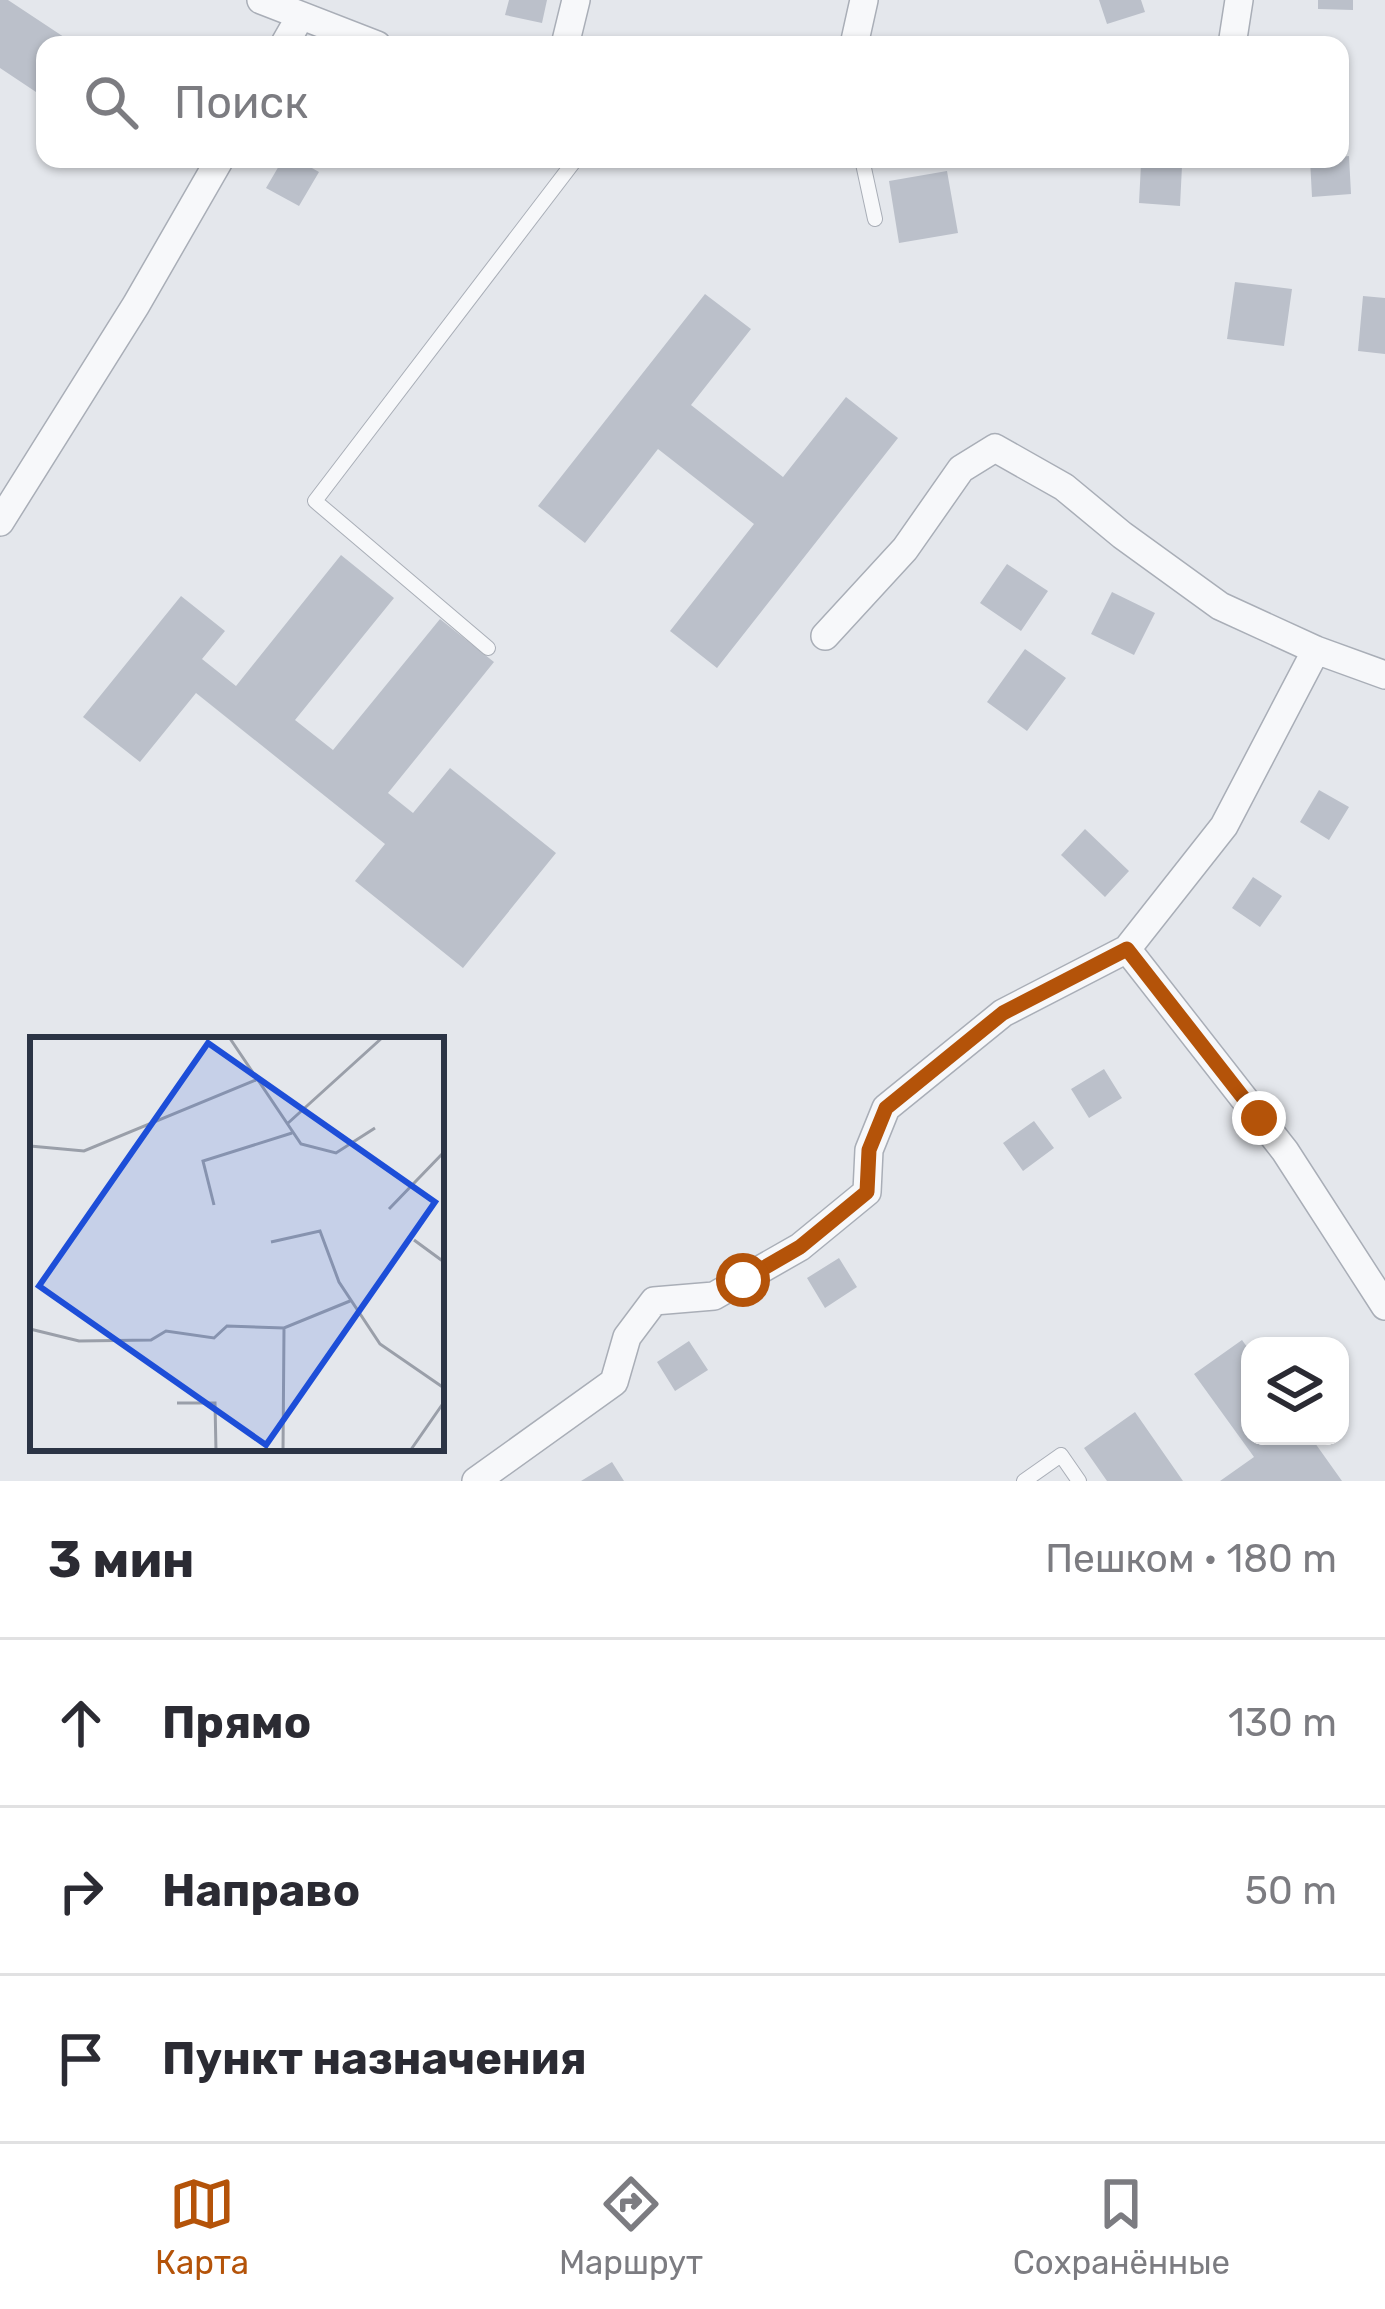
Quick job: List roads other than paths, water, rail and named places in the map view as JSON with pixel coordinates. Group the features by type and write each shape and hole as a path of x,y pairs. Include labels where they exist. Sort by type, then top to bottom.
{"street":[{"path":"261,0 352,36"},
{"path":"568,36 576,0"},
{"path":"856,36 864,0"},
{"path":"1233,36 1239,0"},
{"path":"289,36 300,17"},
{"path":"0,522 215,168"},
{"path":"825,636 905,549 961,469 995,448 1064,488 1220,606 1385,675"},
{"path":"476,1481 614,1382 627,1337 654,1301 714,1296 800,1247 867,1192 869,1150 886,1108 1003,1013 1127,949 1225,826 1316,650"},
{"path":"1127,949 1285,1151 1385,1306"}],"lane":[{"path":"488,648 315,501 569,168"},
{"path":"864,168 875,219"},
{"path":"1024,1481 1060,1455 1079,1481"}]}
